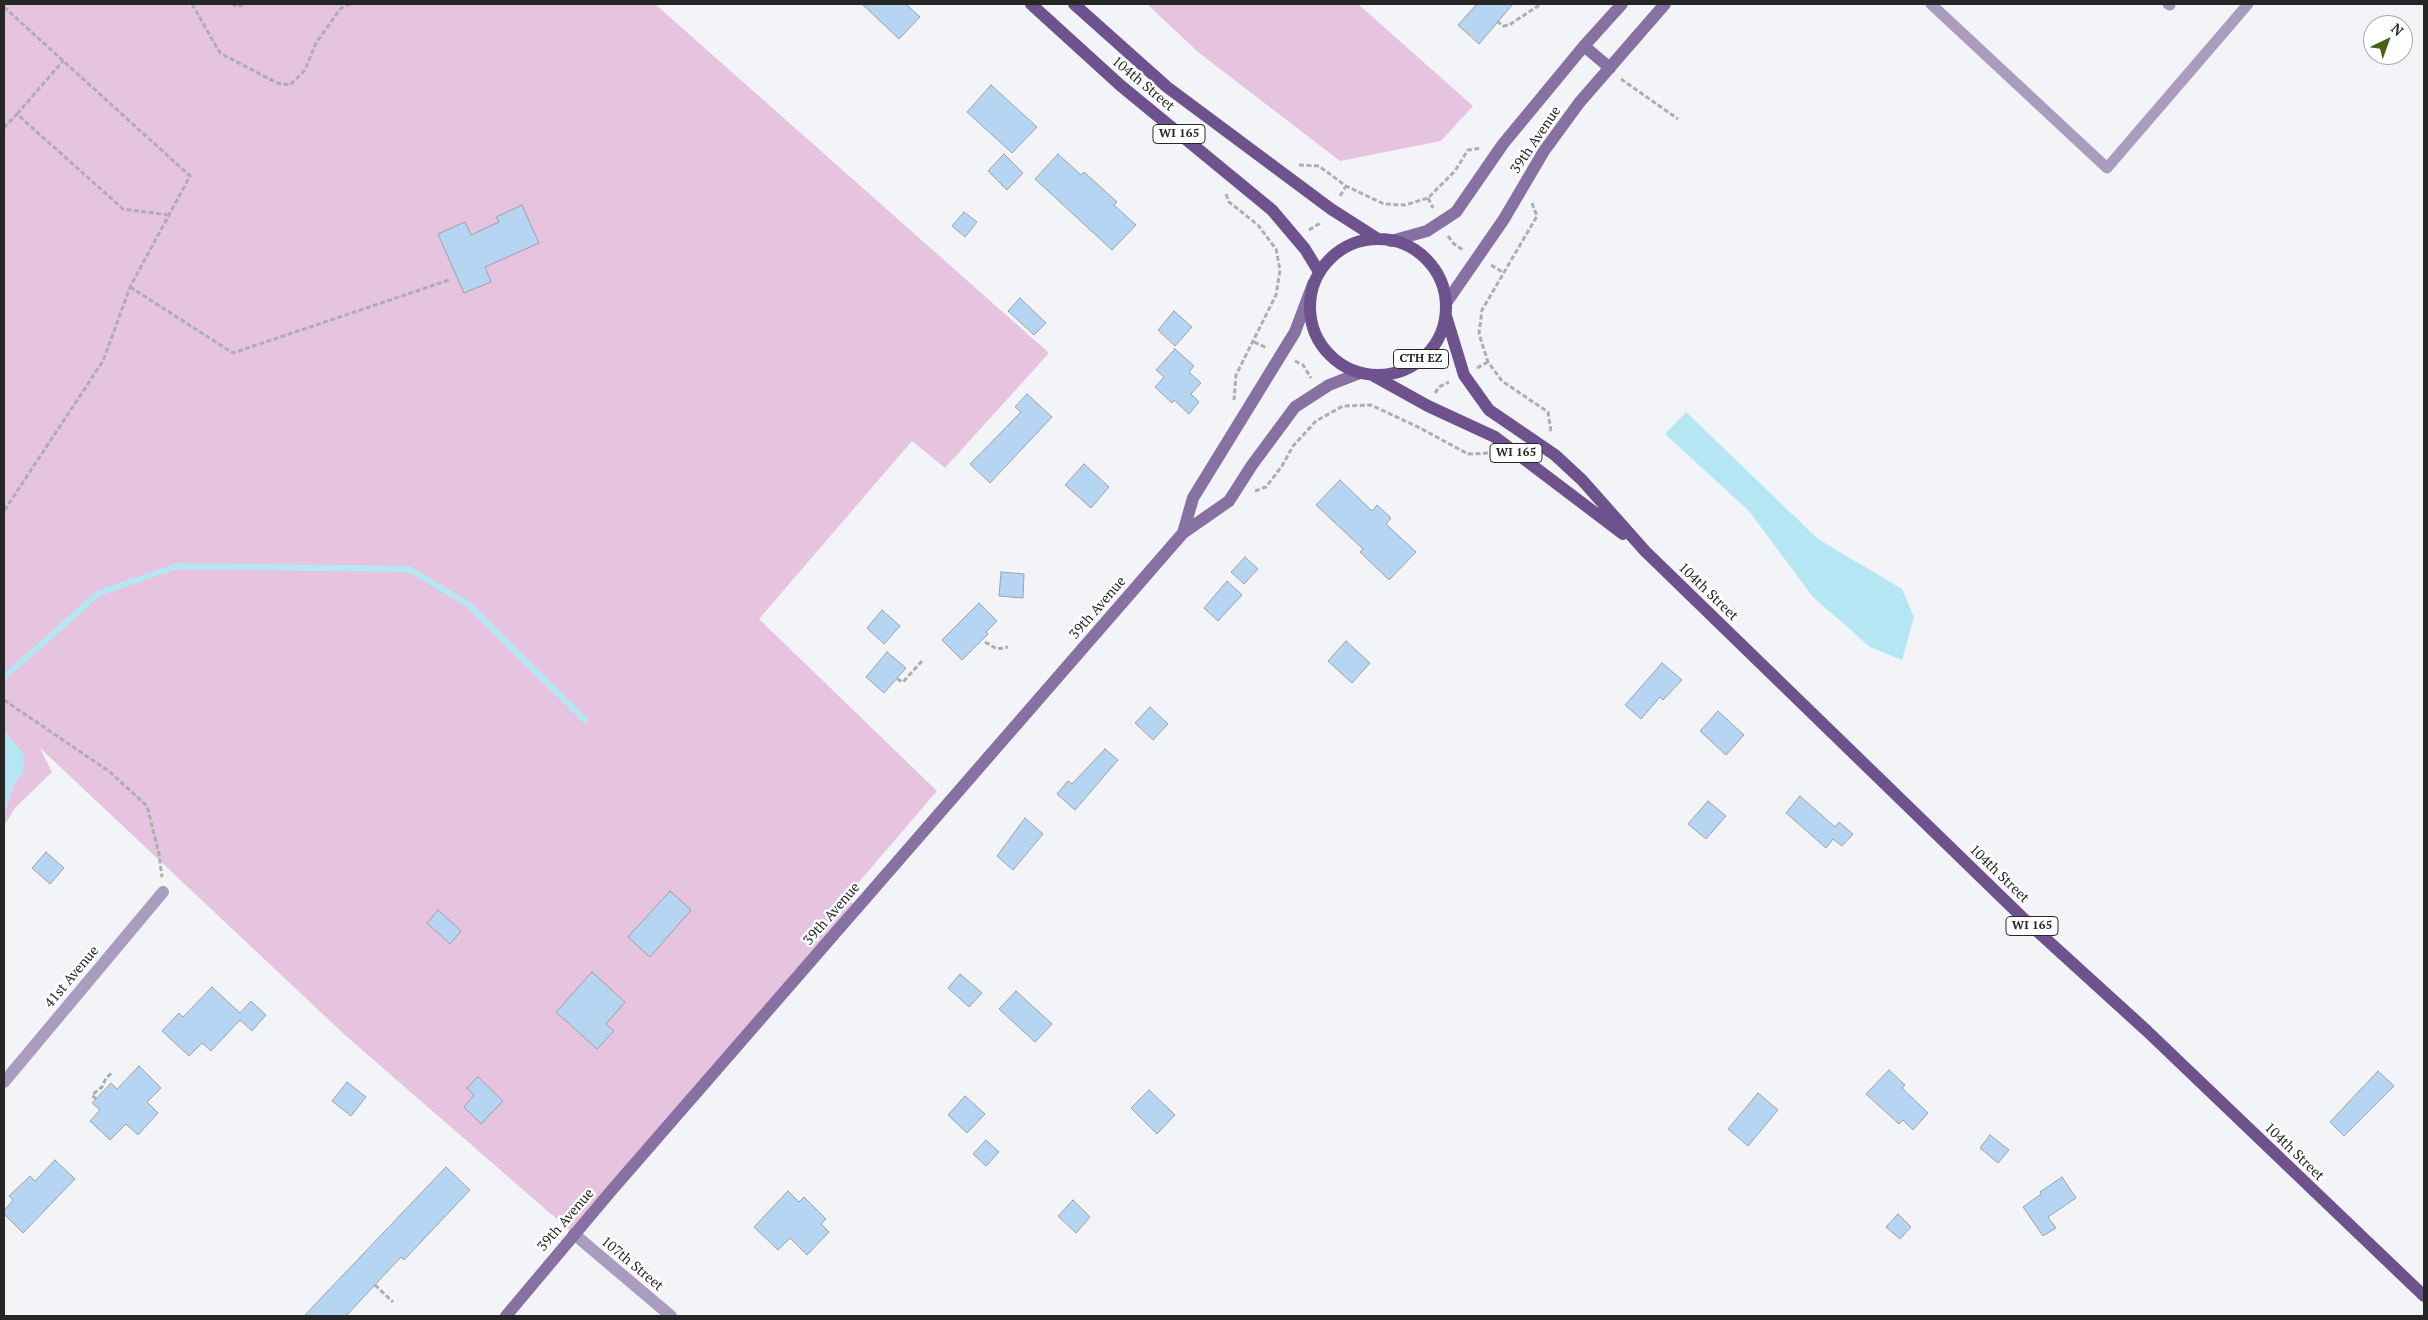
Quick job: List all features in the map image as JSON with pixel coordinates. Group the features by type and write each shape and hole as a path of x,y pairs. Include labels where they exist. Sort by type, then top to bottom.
{"main road":[{"name":"104th Street","path":"1031,4 1120,86 1272,210 1306,249 1319,272"},
{"name":"104th Street","path":"1074,4 1167,87 1331,209 1378,239"},
{"name":"39th Avenue","path":"1392,241 1427,231 1456,212 1503,144 1584,46 1622,4"},
{"name":"39th Avenue","path":"1446,310 1504,219 1544,151 1580,103 1665,4"},
{"path":"1584,46 1610,68"},
{"path":"1319,272 1335,254 1355,243 1378,239"},
{"name":"WI 165","path":"1378,239 1392,241 1412,249 1429,263 1441,282 1446,310"},
{"name":"WI 165","path":"1319,272 1313,284 1309,306 1313,329 1329,354 1340,364 1360,374 1374,376"},
{"name":"39th Avenue","path":"1183,533 1193,498 1295,332 1313,284"},
{"name":"104th Street","path":"1446,310 1464,375 1489,410 1555,455 1582,480 1645,551 2025,920 2147,1031 2424,1296"},
{"name":"CTH EZ","path":"1374,376 1395,374 1413,366 1429,353 1440,336 1446,310"},
{"name":"39th Avenue","path":"506,1316 574,1234 1183,533 1229,502 1252,465 1295,407 1330,385 1360,374"},
{"name":"104th Street","path":"1374,376 1428,406 1495,437 1645,551"}],"street":[{"name":"41st Avenue","path":"4,1082 163,892"},
{"name":"107th Street","path":"574,1234 671,1316"}],"lane":[{"path":"1931,4 2107,168 2248,4"}],"path":[{"path":"192,4 220,53 277,83 290,85 305,70 316,42 341,8 350,4"},
{"path":"232,4 238,8 244,4"},
{"path":"1498,22 1503,26 1508,25 1541,4"},
{"path":"4,7 190,176 130,287 103,361 4,511"},
{"path":"4,128 64,61"},
{"path":"1610,68 1626,84 1678,119"},
{"path":"17,114 123,209 168,215"},
{"path":"1271,164 1319,166 1346,186 1384,204 1405,205 1428,198 1455,171 1468,150"},
{"path":"1229,202 1258,225 1276,249 1280,270 1276,295 1234,383"},
{"path":"1537,216 1482,310 1479,334 1488,362 1502,381 1548,412"},
{"path":"1310,230 1318,226 1325,218"},
{"path":"1446,234 1454,244 1466,251"},
{"path":"130,287 233,353 449,280"},
{"path":"1294,361 1303,365 1311,376"},
{"path":"1432,396 1439,387 1451,381"},
{"path":"1282,466 1293,446 1316,421 1343,406 1371,405 1418,427 1468,454"},
{"path":"985,642 997,649 1008,647"},
{"path":"897,679 903,682 922,661"},
{"path":"4,700 110,772 147,806 160,854 163,892"},
{"path":"96,1099 92,1095 102,1087 106,1078 113,1072"},
{"path":"375,1285 393,1302"}],"shaded area":[{"path":"4,4 655,4 1049,353 945,468 912,441 759,619 937,791 846,897 858,908 574,1234 346,1036 40,748 52,772 15,808 4,826 4,814 14,784 23,772 4,731"},
{"path":"1151,4 1358,4 1473,106 1441,141 1340,161 1198,52 1149,6"}],"water":[{"path":"1686,412 1818,539 1902,589 1914,617 1902,660 1870,647 1813,597 1749,511 1665,434"},
{"path":"4,731 24,753 23,772 14,784 4,814"}],"building":[{"path":"862,4 906,4 920,17 899,39"},
{"path":"1477,4 1513,4 1479,44 1458,25"},
{"path":"991,85 1037,127 1012,153 967,112"},
{"path":"1004,154 1023,173 1007,190 988,171"},
{"path":"1058,154 1081,175 1084,172 1117,202 1114,205 1136,225 1112,250 1035,179"},
{"path":"522,205 539,243 485,267 491,282 464,293 438,234 465,222 471,235 499,222 496,217"},
{"path":"964,212 977,222 965,237 952,226"},
{"path":"1020,298 1046,323 1034,335 1008,311"},
{"path":"1174,311 1192,327 1175,346 1158,330"},
{"path":"1175,349 1194,366 1189,372 1201,383 1191,394 1199,402 1189,414 1174,400 1172,403 1155,387 1164,377 1156,370"},
{"path":"1027,394 1052,417 990,483 970,464 1021,412 1015,407"},
{"path":"1084,464 1109,487 1091,508 1065,485"},
{"path":"1340,480 1372,511 1377,505 1391,518 1386,524 1416,552 1389,580 1360,552 1363,549 1316,505"},
{"path":"1245,557 1258,569 1244,584 1231,572"},
{"path":"1001,572 1024,574 1023,598 999,596"},
{"path":"1227,581 1242,595 1218,621 1204,608"},
{"path":"979,603 997,621 986,632 988,634 962,660 942,640"},
{"path":"882,610 900,626 884,644 867,628"},
{"path":"1346,641 1370,663 1352,683 1328,661"},
{"path":"887,652 906,668 884,693 866,677"},
{"path":"1662,663 1682,680 1663,700 1660,697 1641,719 1625,705"},
{"path":"1150,707 1168,724 1153,740 1135,723"},
{"path":"1718,711 1744,735 1726,755 1700,731"},
{"path":"1105,749 1118,760 1075,810 1057,794 1068,781 1072,784"},
{"path":"1800,796 1835,827 1839,822 1853,834 1842,846 1833,839 1826,848 1786,813"},
{"path":"1708,801 1726,816 1706,839 1688,824"},
{"path":"1025,818 1043,834 1013,870 997,856"},
{"path":"46,852 64,868 50,884 32,868"},
{"path":"670,891 691,910 650,957 628,937"},
{"path":"438,910 461,931 450,944 427,923"},
{"path":"592,972 625,1002 606,1024 614,1031 597,1049 556,1012"},
{"path":"960,974 982,993 969,1007 948,988"},
{"path":"212,987 240,1013 251,1001 266,1015 252,1031 240,1020 211,1051 202,1043 189,1056 162,1031 179,1013 183,1017"},
{"path":"1016,991 1052,1024 1035,1042 999,1009"},
{"path":"139,1066 161,1088 147,1102 158,1113 138,1135 126,1124 110,1140 90,1121 100,1110 92,1103 111,1083 117,1089"},
{"path":"1889,1070 1905,1085 1902,1088 1928,1113 1913,1130 1903,1120 1899,1124 1866,1094"},
{"path":"2378,1071 2394,1086 2344,1136 2330,1122"},
{"path":"478,1077 503,1101 481,1124 464,1107 474,1095 467,1088"},
{"path":"347,1082 366,1097 351,1116 332,1101"},
{"path":"1149,1090 1175,1115 1157,1134 1131,1108"},
{"path":"1758,1093 1778,1110 1748,1146 1728,1129"},
{"path":"965,1096 985,1114 967,1133 948,1115"},
{"path":"1990,1135 2009,1150 1998,1163 1980,1148"},
{"path":"986,1140 999,1152 986,1166 973,1154"},
{"path":"55,1160 75,1179 23,1233 4,1214 4,1211 13,1200 9,1196 30,1176 35,1181"},
{"path":"446,1167 470,1190 404,1260 401,1257 346,1316 304,1316"},
{"path":"2062,1177 2076,1198 2048,1217 2056,1228 2043,1236 2023,1207 2041,1194 2040,1192"},
{"path":"788,1191 799,1202 804,1197 826,1219 821,1224 829,1232 807,1255 790,1238 778,1250 754,1227"},
{"path":"1073,1200 1090,1217 1076,1233 1058,1216"},
{"path":"1898,1214 1911,1227 1900,1239 1886,1227"}],"waterway":[{"path":"4,677 99,593 177,566 409,569 469,605 585,720"}]}
